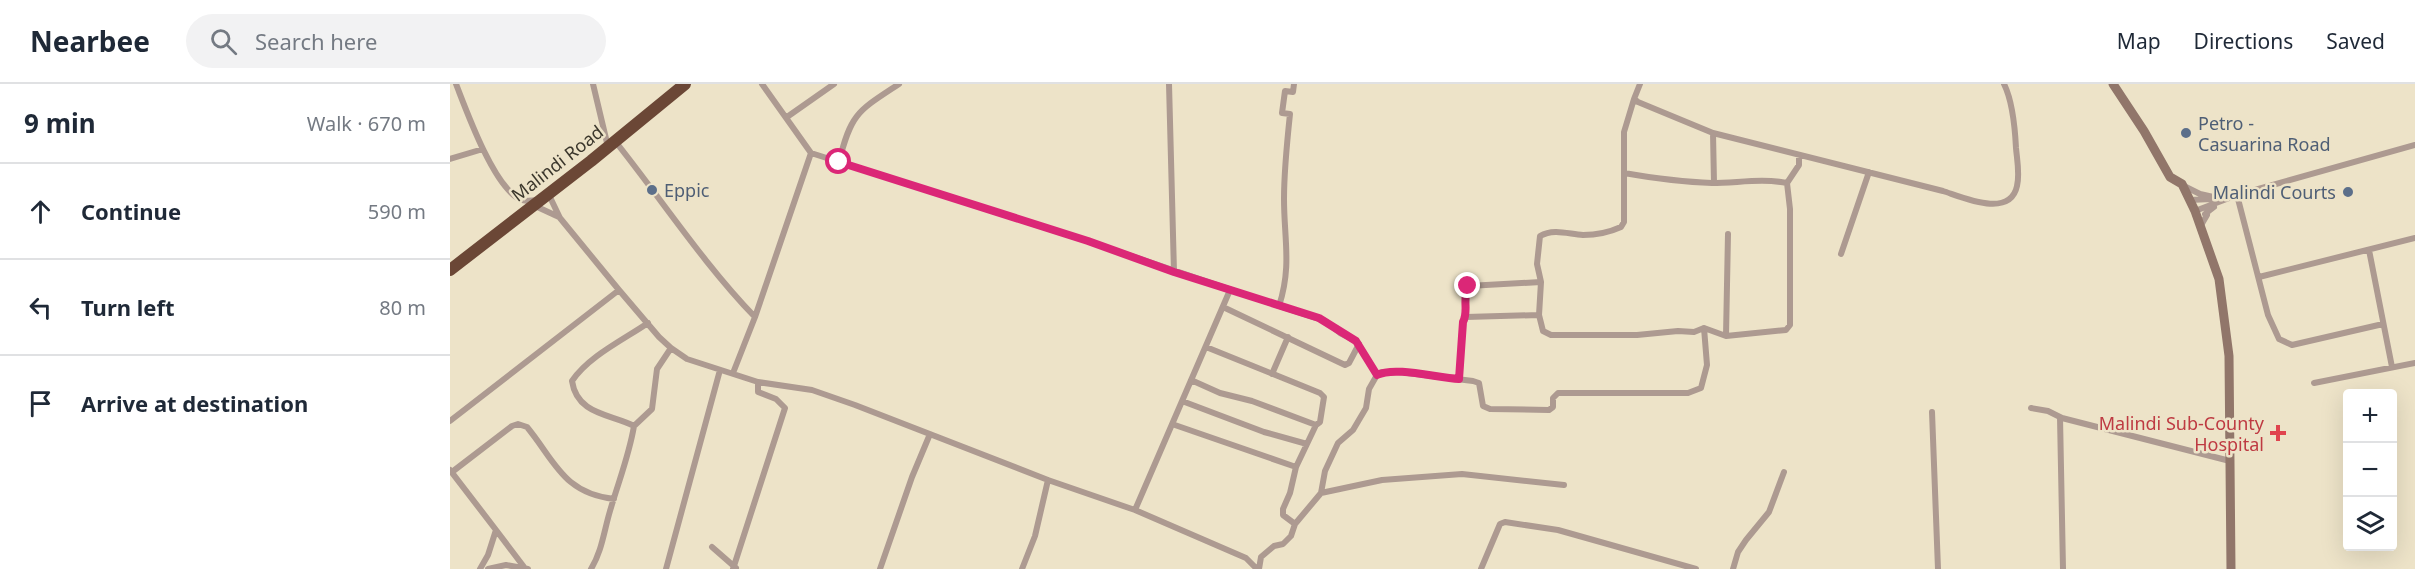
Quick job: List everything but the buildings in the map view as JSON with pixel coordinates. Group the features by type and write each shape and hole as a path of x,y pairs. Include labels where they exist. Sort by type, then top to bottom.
{"highway":[{"name":"Malindi Road","path":"450,270 686,84"}],"street":[{"path":"456,84 483,149 494,169 515,196 523,200 540,199 560,218 619,291 670,348 687,359 758,382 812,390 865,408 1048,480 1136,510 1246,558 1258,569 1261,557 1274,546 1283,544 1291,537 1295,524 1321,493 1325,471 1338,442 1353,430 1366,408 1372,380 1382,372 1399,372 1479,383 1484,406 1490,409 1550,410 1557,393 1688,393 1701,388 1707,365 1704,328"},
{"path":"593,84 611,144 650,185 723,284 755,317"},
{"path":"762,84 788,117 811,153 1088,241 1174,272 1325,321 1359,344 1377,375"},
{"path":"788,117 834,84"},
{"path":"839,162 847,131 853,119 871,102 899,84"},
{"path":"1169,84 1174,272"},
{"path":"1279,306 1288,261 1284,199 1290,114 1282,113 1285,91 1293,92 1294,84"},
{"path":"1640,84 1624,132 1624,222 1621,227 1584,235 1557,232 1540,236 1537,264 1540,282 1539,315 1543,331 1551,335 1637,335 1678,331 1694,332 1704,328 1726,336 1782,332 1789,327 1790,224 1787,183 1799,165 1799,156"},
{"path":"1634,99 1646,107 1713,133 1988,204 2002,202 2011,197 2018,181 2015,132 2008,93 2004,84"},
{"path":"2113,84 2144,131 2170,177 2200,194 2223,200"},
{"path":"1713,133 1714,183"},
{"path":"2195,211 2234,196 2415,145"},
{"path":"450,159 483,149"},
{"path":"733,373 755,317 811,153"},
{"path":"1841,254 1869,172"},
{"path":"1624,173 1714,183 1774,181 1787,183"},
{"path":"2183,186 2195,211 2219,279 2225,317 2230,386 2231,569"},
{"path":"2234,196 2268,315 2279,339 2292,345 2383,324"},
{"path":"540,199 560,218"},
{"path":"2190,200 2223,200"},
{"path":"2200,227 2209,209 2223,200"},
{"path":"1726,336 1728,234"},
{"path":"2259,277 2415,238"},
{"path":"2369,249 2392,367"},
{"path":"1459,379 1463,322 1466,317 1464,296 1468,286 1540,282"},
{"path":"1136,510 1230,290"},
{"path":"450,421 619,291"},
{"path":"1223,307 1345,365 1349,363 1359,344"},
{"path":"1466,317 1539,315"},
{"path":"634,426 607,418 589,408 574,390 573,381 578,373 592,361 648,323"},
{"path":"1272,374 1288,337"},
{"path":"1206,347 1320,393 1324,397 1320,422 1316,425 1296,467 1283,512 1295,524"},
{"path":"591,569 600,551 614,498 628,458 634,426 652,410 657,369 670,348"},
{"path":"2314,383 2415,363"},
{"path":"666,569 720,370"},
{"path":"1191,380 1220,393 1252,401 1316,425"},
{"path":"712,547 735,568 785,408 776,399 758,392 758,382"},
{"path":"1182,401 1264,432 1307,444"},
{"path":"2031,408 2230,461"},
{"path":"1932,412 1938,569"},
{"path":"2060,417 2063,569"},
{"path":"526,568 451,471 512,426 519,424 527,427 567,481 598,497 614,498"},
{"path":"1172,424 1296,467"},
{"path":"880,569 912,477 930,434"},
{"path":"1733,569 1738,552 1769,512 1784,472"},
{"path":"1321,493 1382,480 1462,474 1564,484"},
{"path":"1022,569 1035,536 1048,480"},
{"path":"1480,569 1500,524 1505,522 1558,530 1696,569"},
{"path":"480,569 488,555 496,530"},
{"path":"488,569 498,566 526,568"}],"place":[{"name":"Petro - Casuarina Road","path":"2186,133"},
{"name":"Eppic","path":"652,190"},
{"name":"Malindi Courts","path":"2348,192"},
{"name":"Malindi Sub-County Hospital","path":"2278,433"}],"route":[{"path":"839,162 1088,241 1174,272 1319,318 1356,341 1377,375 1382,372 1399,372 1459,379 1463,322 1466,317 1464,296 1468,286"}]}
